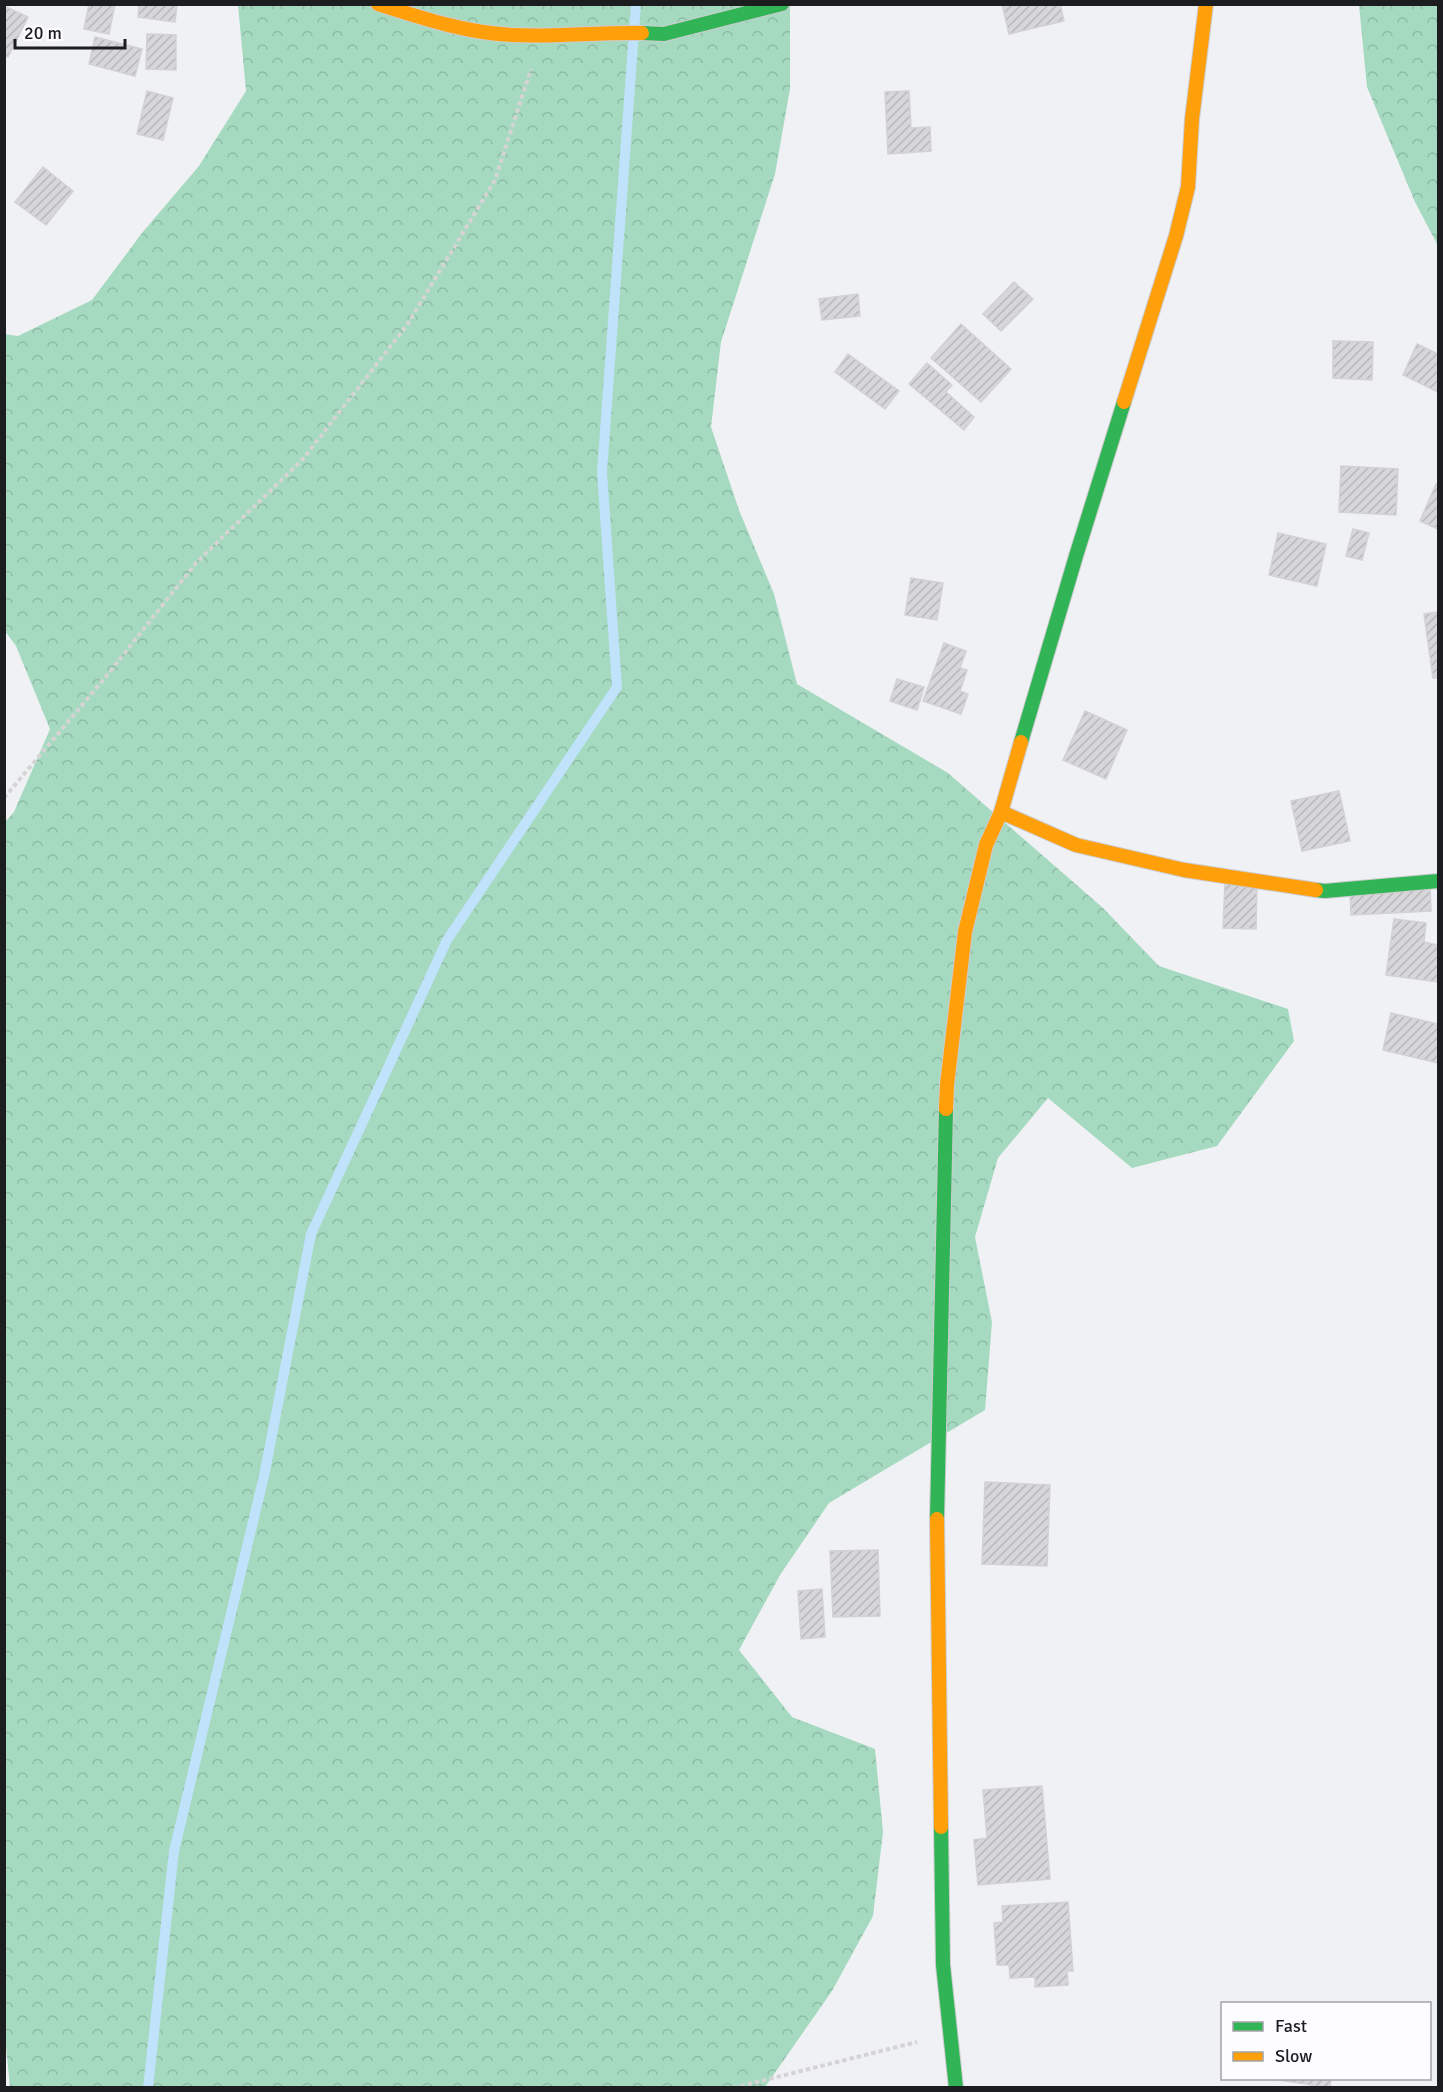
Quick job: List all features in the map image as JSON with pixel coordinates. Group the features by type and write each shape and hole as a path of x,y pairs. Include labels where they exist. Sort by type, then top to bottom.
{"street":[{"path":"378,4 448,26 510,35 541,36 664,34 782,4"},
{"path":"956,2088 943,1965 937,1499 947,1085 964,932 986,845 1001,812 1076,556 1176,236 1188,187 1192,119 1206,4"},
{"path":"1001,812 1076,845 1184,870 1325,891 1438,881"}],"path":[{"path":"4,798 104,679 196,563 303,459 407,325 495,180 541,36"},
{"path":"733,2088 950,2034"}],"green space":[{"path":"238,5 790,5 790,89 775,174 721,342 711,427 739,510 774,594 797,684 948,773 1103,908 1159,966 1288,1009 1294,1041 1217,1146 1132,1168 1048,1098 998,1158 975,1237 992,1322 985,1410 829,1503 780,1575 739,1650 792,1717 875,1749 883,1832 873,1916 832,1991 765,2087 10,2087 4,2026 4,823 14,812 50,729 16,646 5,631 4,334 18,336 92,300 142,233 199,166 246,91"},
{"path":"1359,5 1438,5 1438,246 1415,202 1367,87"}],"building":[{"path":"89,4 115,4 109,34 84,29"},
{"path":"139,4 177,4 175,22 138,17"},
{"path":"1002,4 1060,4 1064,21 1009,34"},
{"path":"4,6 28,17 8,57 4,55"},
{"path":"147,34 176,35 176,70 146,69"},
{"path":"95,37 142,49 135,76 89,64"},
{"path":"147,91 173,98 163,140 137,134"},
{"path":"909,91 911,128 930,127 931,151 888,154 885,92"},
{"path":"43,167 73,191 46,225 15,202"},
{"path":"1014,282 1033,299 1001,331 983,314"},
{"path":"858,294 860,316 822,320 819,299"},
{"path":"961,324 1011,369 981,402 931,358"},
{"path":"1333,341 1373,342 1372,380 1333,378"},
{"path":"1417,344 1438,354 1438,392 1403,375"},
{"path":"848,354 899,391 885,409 835,372"},
{"path":"927,363 952,385 946,392 974,417 964,430 909,384"},
{"path":"1341,466 1398,469 1396,515 1339,512"},
{"path":"1436,484 1438,485 1438,529 1420,521"},
{"path":"1353,529 1369,533 1362,560 1346,556"},
{"path":"1278,533 1326,544 1317,586 1269,575"},
{"path":"911,578 943,583 937,620 905,615"},
{"path":"1438,612 1438,678 1433,678 1424,614"},
{"path":"944,643 966,651 960,668 967,670 960,691 968,694 961,714 923,701"},
{"path":"897,679 924,687 917,710 890,701"},
{"path":"1085,711 1127,730 1106,779 1063,760"},
{"path":"1339,791 1350,841 1302,851 1291,801"},
{"path":"1225,882 1257,883 1256,929 1223,928"},
{"path":"1430,887 1431,911 1351,915 1350,890"},
{"path":"1394,919 1426,923 1424,942 1438,945 1438,982 1386,975"},
{"path":"1391,1013 1438,1024 1438,1063 1383,1050"},
{"path":"985,1482 1050,1485 1047,1566 982,1564"},
{"path":"878,1550 880,1616 833,1617 830,1551"},
{"path":"822,1589 825,1637 801,1639 798,1591"},
{"path":"1042,1786 1050,1879 978,1885 974,1840 987,1838 983,1790"},
{"path":"1068,1902 1073,1971 1067,1971 1068,1985 1035,1987 1035,1977 1010,1978 1009,1965 997,1965 994,1923 1003,1922 1002,1906"},
{"path":"1280,2080 1331,2080 1330,2088"}],"waterway":[{"path":"148,2088 174,1851 264,1476 311,1234 447,940 617,687 602,472 636,4"}],"traffic: fast":[{"path":"642,33 664,34 782,4"},
{"path":"1021,742 1124,402"},
{"path":"1316,890 1438,881"},
{"path":"937,1519 946,1109"},
{"path":"941,1827 943,1965 956,2088"}],"traffic: slow":[{"path":"378,4 444,24 496,34 642,33"},
{"path":"1124,402 1176,236 1188,187 1192,119 1206,4"},
{"path":"946,1109 965,932 986,845 1001,812 1021,742"},
{"path":"1001,812 1076,845 1184,870 1316,890"},
{"path":"937,1519 941,1827"}]}
